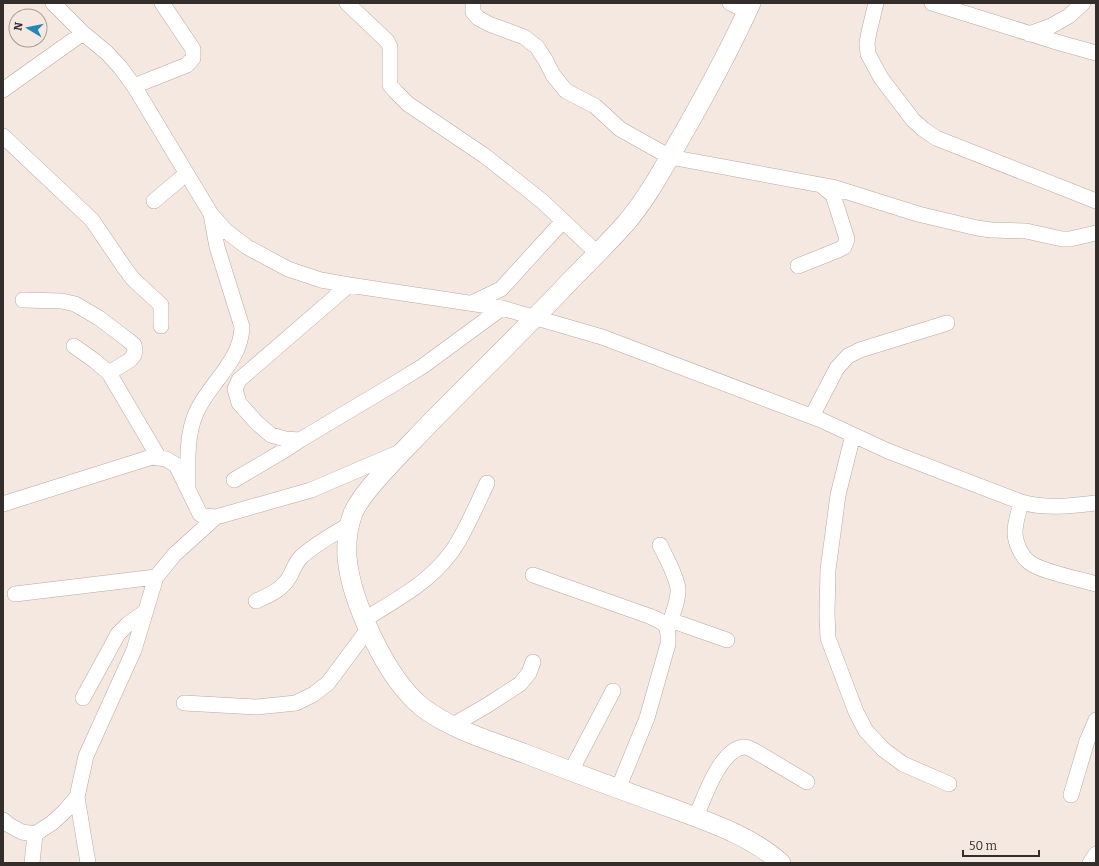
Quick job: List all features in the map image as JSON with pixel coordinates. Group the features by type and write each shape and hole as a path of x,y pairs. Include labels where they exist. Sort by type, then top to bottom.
{"main road":[{"path":"749,7 712,80 670,157 648,193 627,221 535,318 401,452 364,494 355,510 350,524 347,540 349,570 356,598 390,670 405,690 433,715 475,735 716,825 758,845 781,863"}],"street":[{"path":"53,3 83,33 120,66 134,86 211,214 226,231 247,247 288,270 321,280 349,285 502,308 602,336 812,416 888,451 1021,502 1044,506 1096,503"},
{"path":"134,86 187,65 193,58 193,49 162,3"},
{"path":"347,3 387,41 390,47 390,84 408,104 485,156 542,202 598,252"},
{"path":"473,3 473,12 478,18 524,37 536,47 546,61 553,75 566,91 595,106 620,129 670,157 820,184 855,193 918,214 977,228 1026,231 1062,239 1070,239 1096,233"},
{"path":"730,3 749,7"},
{"path":"876,3 868,38 868,54 881,78 913,120 923,129 936,138 1096,201"},
{"path":"932,3 1029,34 1096,53"},
{"path":"1029,34 1051,26 1069,16 1083,3"},
{"path":"3,90 83,33"},
{"path":"3,136 92,220 133,279 161,305 161,326"},
{"path":"154,201 186,174"},
{"path":"798,266 844,247 847,239 833,195 820,184"},
{"path":"188,491 189,441 191,426 196,411 237,351 241,338 242,327 217,246 211,214"},
{"path":"472,303 501,289 563,221"},
{"path":"300,440 285,439 271,435 257,423 239,402 235,389 238,380 349,285"},
{"path":"23,300 62,301 76,304 100,318 134,345 134,356 109,373"},
{"path":"234,480 417,369 502,308"},
{"path":"812,416 837,368 848,356 860,350 947,323"},
{"path":"74,346 96,361 109,373 159,458"},
{"path":"853,435 838,496 829,562 827,614 828,638 856,712 866,731 884,750 903,764 949,784"},
{"path":"3,504 152,456 166,459 176,465 200,514 204,516 216,516 311,490 401,452"},
{"path":"184,703 257,707 296,703 314,694 328,683 367,623 415,588 435,571 451,553 464,531 487,483"},
{"path":"1021,502 1015,533 1016,541 1025,558 1030,563 1040,568 1096,584"},
{"path":"88,863 77,797 86,756 134,650 156,577 175,554 216,516"},
{"path":"256,601 282,587 288,580 299,559 308,550 350,524"},
{"path":"618,789 647,718 668,644 669,625 678,590 675,578 660,545"},
{"path":"533,575 649,616 669,625 727,640"},
{"path":"15,594 156,577"},
{"path":"83,698 118,634 128,624 145,612"},
{"path":"453,725 520,684 529,673 533,662"},
{"path":"571,771 613,691"},
{"path":"1071,796 1087,741 1096,720"},
{"path":"696,817 721,763 736,750 746,747 753,750 807,782"},
{"path":"3,820 22,832 35,834 52,823 77,797"},
{"path":"32,863 35,834"},
{"path":"1090,863 1096,854"}]}
